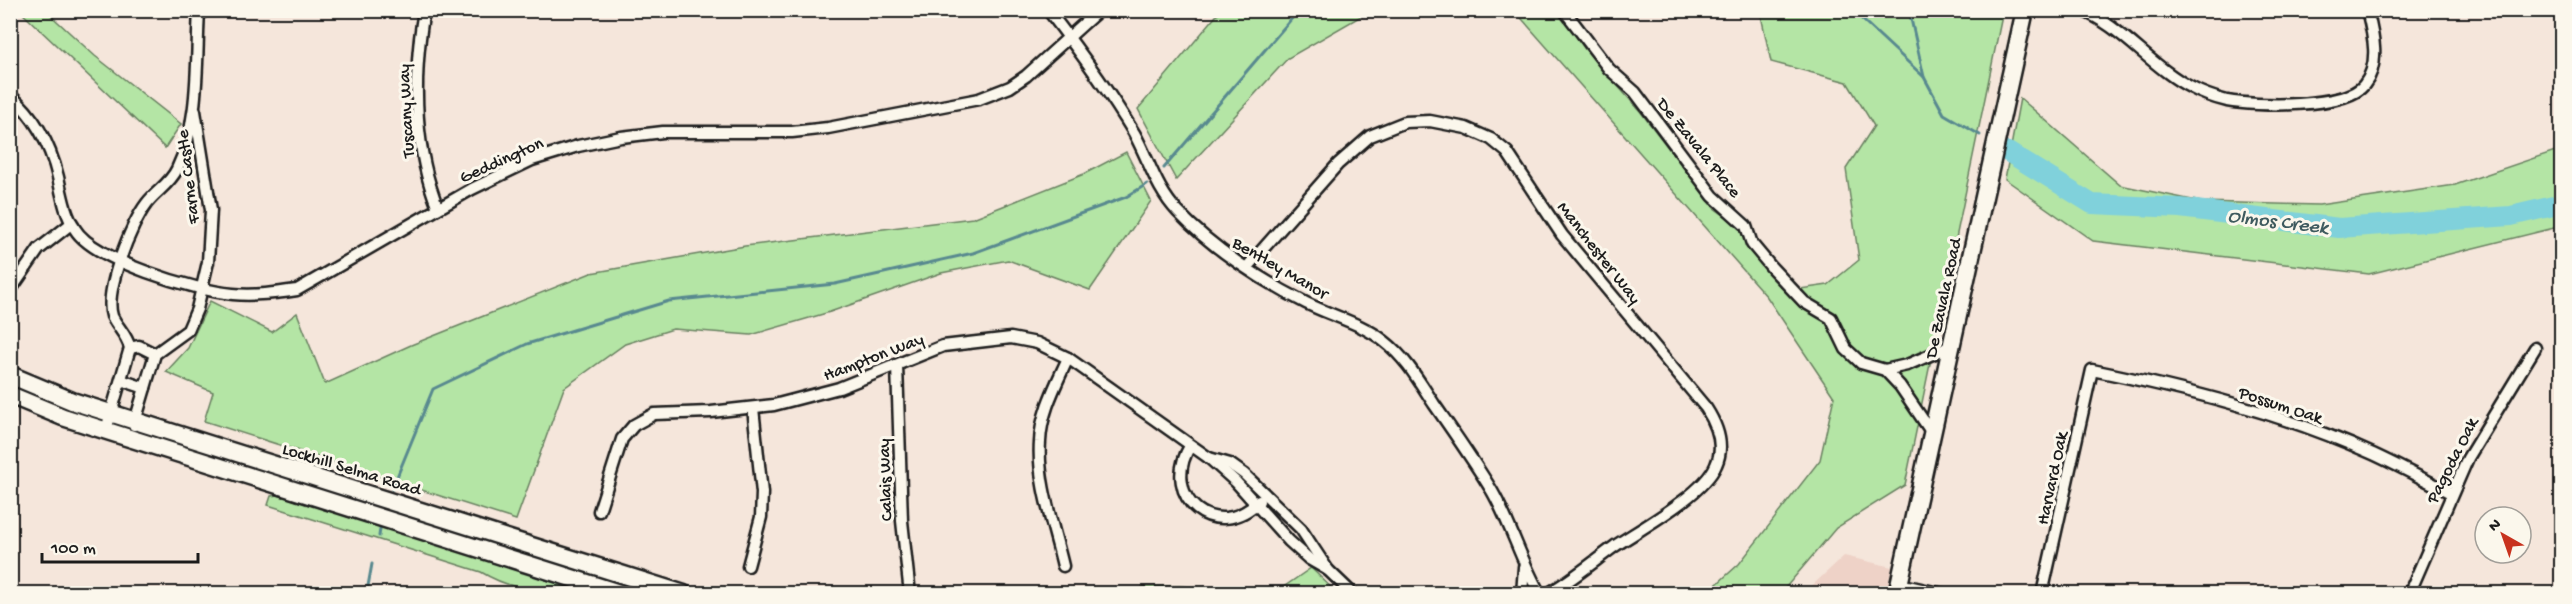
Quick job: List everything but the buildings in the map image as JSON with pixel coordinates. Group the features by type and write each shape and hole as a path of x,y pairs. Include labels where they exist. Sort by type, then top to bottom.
{"main road":[{"name":"De Zavala Road","path":"1898,589 2025,10"},
{"name":"Lockhill Selma Road","path":"10,375 46,392 110,413 684,594"},
{"name":"Lockhill Selma Road","path":"10,395 63,417 622,594"}],"street":[{"name":"Farne Castle","path":"130,348 112,315 110,300 134,224 147,202 177,170 187,141 194,105 199,10"},
{"name":"Tuscany Way","path":"424,10 417,78 421,147 427,180 438,208"},
{"name":"Bentley Manor","path":"1048,10 1070,38 1134,133 1152,175 1170,203 1219,249 1306,303 1364,328 1397,352 1421,383 1492,492 1510,528 1524,567 1540,594"},
{"name":"Geddington","path":"10,95 31,114 46,139 72,223 83,241 98,252 202,289 233,294 267,295 297,290 438,208 532,160 597,142 663,132 792,132 828,128 872,122 979,99 1010,87 1070,38 1099,10"},
{"name":"De Zavala Place","path":"1564,10 1609,69 1635,92 1713,196 1746,226 1752,244 1772,268 1804,302 1831,318 1846,349 1861,363 1885,370 1900,386 1932,434"},
{"path":"2080,10 2104,23 2182,83 2225,100 2269,105 2344,98 2363,87 2369,78 2374,54 2373,34 2367,10"},
{"name":"Farne Castle","path":"155,354 188,330 202,289 208,262 211,210 194,105"},
{"name":"Manchester Way","path":"1247,267 1338,164 1370,136 1391,126 1405,122 1449,123 1491,139 1507,152 1562,235 1706,408 1715,423 1719,439 1720,451 1716,467 1681,502 1546,594"},
{"path":"10,291 39,249 72,223"},
{"name":"Hampton Way","path":"599,511 622,439 642,419 666,412 753,408 820,394 943,346 986,339 1011,338 1037,343 1068,358 1209,458 1236,482 1310,559 1328,570 1353,594"},
{"path":"105,430 130,348 139,346 155,354 131,438"},
{"path":"1885,370 1907,365 1951,346"},
{"name":"Pagoda Oak","path":"2409,594 2451,493 2487,424 2535,348"},
{"path":"1063,566 1043,476 1040,442 1050,398 1068,358"},
{"name":"Calais Way","path":"897,365 902,521 910,594"},
{"name":"Possum Oak","path":"2092,370 2155,382 2271,416 2372,453 2451,493"},
{"name":"Harvard Oak","path":"2042,594 2092,370"},
{"path":"121,380 145,388"},
{"path":"748,566 761,517 762,493 753,408"},
{"path":"1190,446 1183,458 1181,484 1183,492 1196,509 1211,516 1232,518 1265,495"},
{"name":"Hampton Way","path":"1209,458 1230,464 1301,528 1328,570"},
{"path":"328,501 334,483"},
{"path":"580,580 586,563"},
{"name":"Bentley Manor","path":"1522,594 1524,567"},
{"path":"1898,589 1943,594"}],"shaded area":[{"path":"1844,556 1892,567 1886,593 1804,593"}],"green space":[{"path":"1221,10 1370,11 1288,58 1176,180 1138,109"},
{"path":"20,11 46,11 95,56 181,124 165,148"},
{"path":"1515,11 1559,11 1584,48 1640,111 1714,208 1739,226 1746,243 1786,291 1828,285 1859,260 1846,169 1874,126 1847,82 1771,62 1760,11 2003,11 1905,485 1836,528 1781,593 1707,593 1739,564 1820,460 1834,397 1767,297"},
{"path":"2020,98 2120,185 2202,202 2319,205 2455,185 2561,149 2561,231 2554,228 2369,274 2093,241 2005,179"},
{"path":"1126,152 1151,201 1090,290 1008,260 941,273 830,312 751,335 673,329 625,344 564,388 516,520 204,421 213,392 166,372 188,348 210,301 272,332 297,313 325,384 411,345 591,273 745,246 973,218 1084,174"},
{"path":"278,495 592,593 535,591 507,584 481,572 268,505 271,496"},
{"path":"1311,568 1337,593 1275,593"},
{"path":"1180,586 1251,593 1151,593 1143,587"}],"waterway":[{"path":"1164,168 1299,10"},
{"path":"1852,10 1924,77"},
{"name":"Olmos Creek","path":"1909,10 1924,77 1944,114 1980,135"},
{"name":"Olmos Creek","path":"2008,152 2092,204 2180,208 2339,228 2511,216 2562,204"},
{"path":"392,489 433,389 527,344 669,301 835,284 973,253 1126,197 1147,184"},
{"path":"379,536 380,529"},
{"path":"368,586 372,564"}]}
